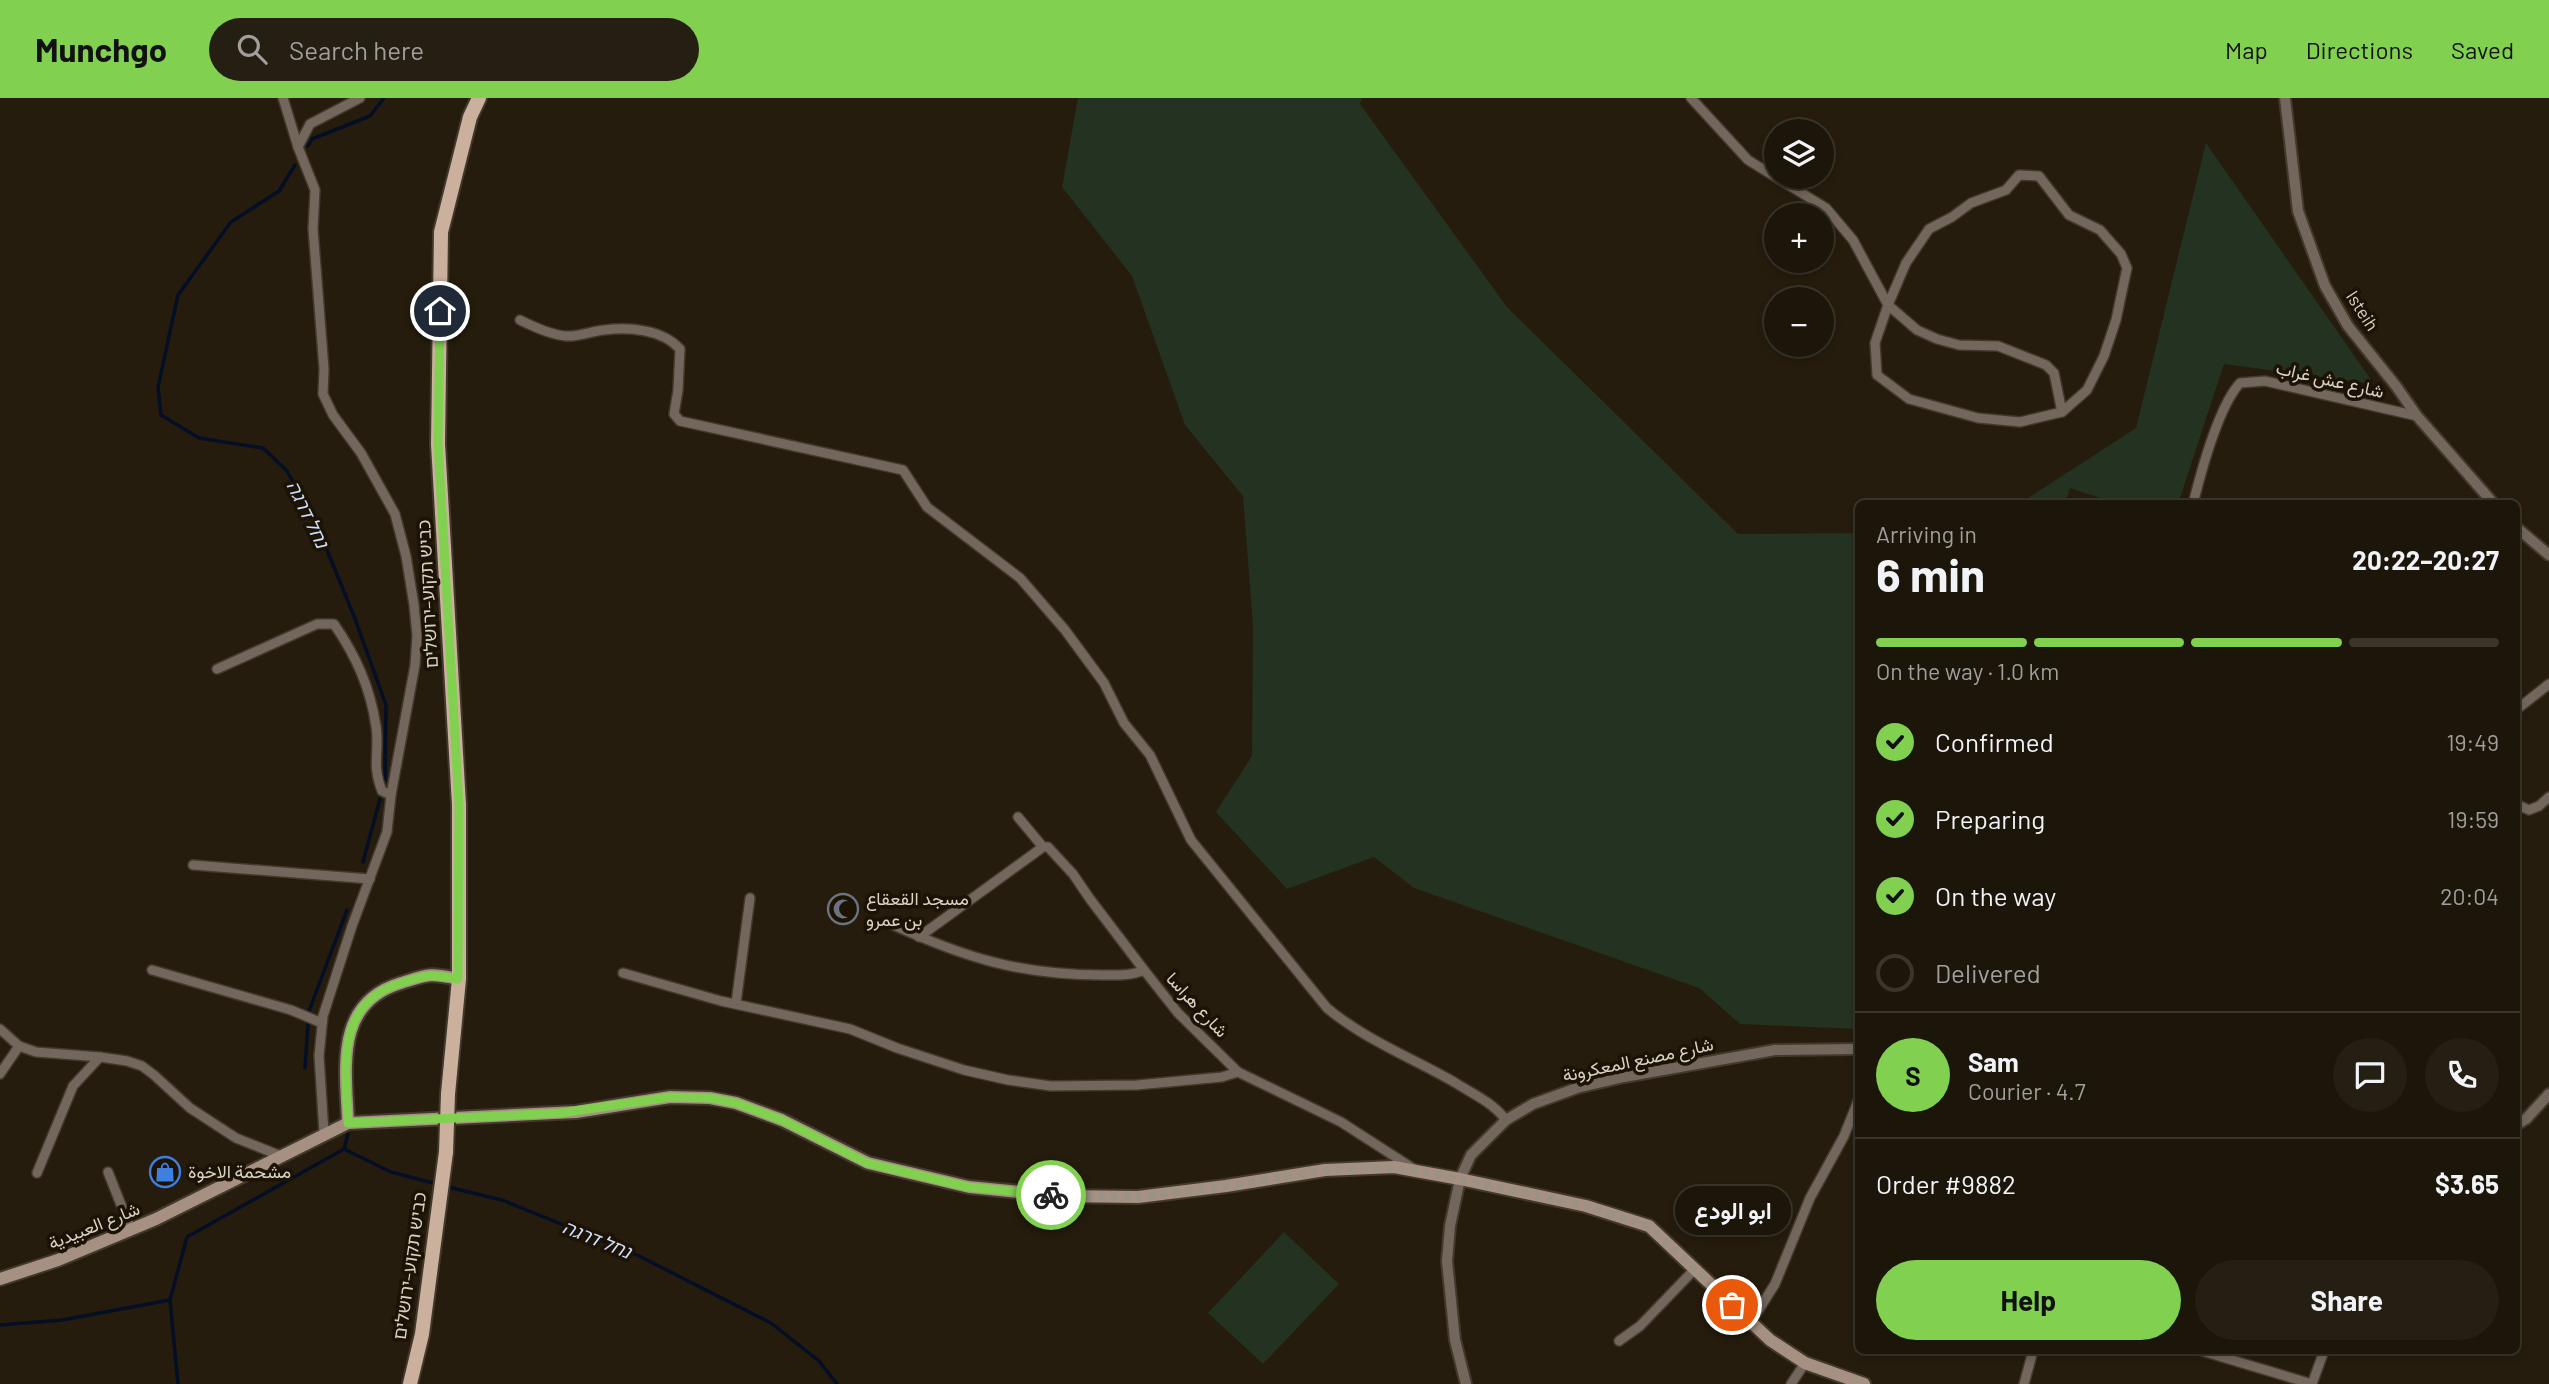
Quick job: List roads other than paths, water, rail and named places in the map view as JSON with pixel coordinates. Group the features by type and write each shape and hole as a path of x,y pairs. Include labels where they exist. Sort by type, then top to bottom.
{"main road":[{"name":"כביש תקוע–ירושלים","path":"410,1384 422,1334 446,1152 458,979 459,805 438,444 441,232 470,117 479,98"},
{"path":"348,1123 345,1056 352,1022 362,1007 386,987 431,974 458,979"},
{"name":"شارع العبيدية","path":"0,1279 58,1260 131,1230 348,1123 566,1113 670,1097 710,1098 736,1103 782,1120 867,1163 968,1187 1060,1196 1138,1197 1325,1170 1368,1167 1415,1170 1586,1206 1649,1226 1770,1340 1805,1363 1864,1384"}],"street":[{"path":"282,98 315,190 313,229 324,369 323,394 333,415 361,453 395,514 406,556 415,606 417,636 415,665 391,795 387,832 352,926 322,1023 319,1056 324,1133"},
{"path":"298,146 310,124 360,98"},
{"path":"1691,98 1748,160 1826,208 1853,240 1888,305 1917,330 1959,345 1998,346 2046,365 2054,373 2062,412"},
{"name":"Isteih","path":"2285,98 2298,211 2325,286 2348,326 2417,416 2490,500"},
{"path":"2019,175 2039,176 2069,215 2100,230 2121,254 2127,268 2116,320 2104,356 2087,390 2062,412 2020,422 1978,418 1909,399 1877,375 1875,343 1888,305 1906,263 1928,229 1952,217 1971,203 2006,190 2019,175"},
{"path":"520,320 567,336 617,329 662,335 680,349 674,414 680,421 903,470 928,506 1020,578 1065,630 1104,683 1124,723 1150,755 1191,840 1327,1008 1348,1026 1411,1058 1494,1106 1506,1120"},
{"name":"شارع عش غراب","path":"2194,500 2221,417 2231,393 2240,383 2265,381 2417,416"},
{"path":"2520,530 2549,555"},
{"path":"217,669 317,624 334,624 353,651 367,686 377,728 375,773 382,791 391,795"},
{"path":"2520,707 2549,684"},
{"path":"2520,806 2529,810 2549,797"},
{"path":"1018,817 1043,847 1053,850 1073,874 1144,970"},
{"path":"919,937 1043,847"},
{"path":"193,865 370,879"},
{"path":"736,1003 750,898"},
{"name":"شارع هراسا","path":"893,925 957,953 1029,970 1091,975 1137,974 1144,970 1178,1013 1238,1072 1341,1122 1415,1170"},
{"path":"152,970 291,1010 322,1023"},
{"path":"623,973 850,1029 964,1070 1008,1080 1051,1086 1148,1084 1222,1077 1238,1072"},
{"path":"0,1029 19,1046 36,1052 100,1056 142,1066 190,1108 236,1138 281,1156"},
{"path":"0,1074 19,1046"},
{"name":"شارع مصنع المعكرونة","path":"1466,1384 1455,1340 1447,1261 1450,1226 1460,1179 1471,1154 1506,1120 1533,1104 1566,1092 1624,1077 1775,1050 1855,1049"},
{"path":"37,1173 73,1086 100,1056"},
{"path":"2520,1123 2549,1094"},
{"path":"1751,1322 1775,1284 1810,1198 1844,1136 1855,1108"},
{"path":"108,1172 131,1230"},
{"path":"1619,1341 1640,1326 1694,1270"},
{"path":"2024,1384 2032,1354"},
{"path":"2212,1354 2312,1384 2323,1354"},
{"path":"1791,1384 1805,1363"}],"waterway":[{"name":"נחל דרגה","path":"308,146 312,139 370,116 384,98"},
{"name":"נחל דרגה","path":"295,165 279,191 231,222 178,295 158,387 161,415 199,438 263,448 287,471 315,521 354,616 386,705 385,781"},
{"name":"נחל דרגה","path":"363,862 380,799"},
{"name":"נחל דרגה","path":"309,1011 347,910"},
{"name":"נחל דרגה","path":"305,1068 308,1023"},
{"name":"נחל דרגה","path":"348,1134 344,1149 391,1172 437,1184"},
{"path":"178,1384 170,1300 187,1237 344,1149"},
{"name":"נחל דרגה","path":"444,1186 502,1200 637,1255 771,1323 819,1361 837,1384"},
{"path":"0,1325 62,1320 170,1300"}],"place":[{"name":"مسجد القعقاع بن عمرو","path":"843,909"},
{"name":"مشحمة الاخوة","path":"165,1172"},
{"name":"ابو الودع","path":"1732,1305"}]}
